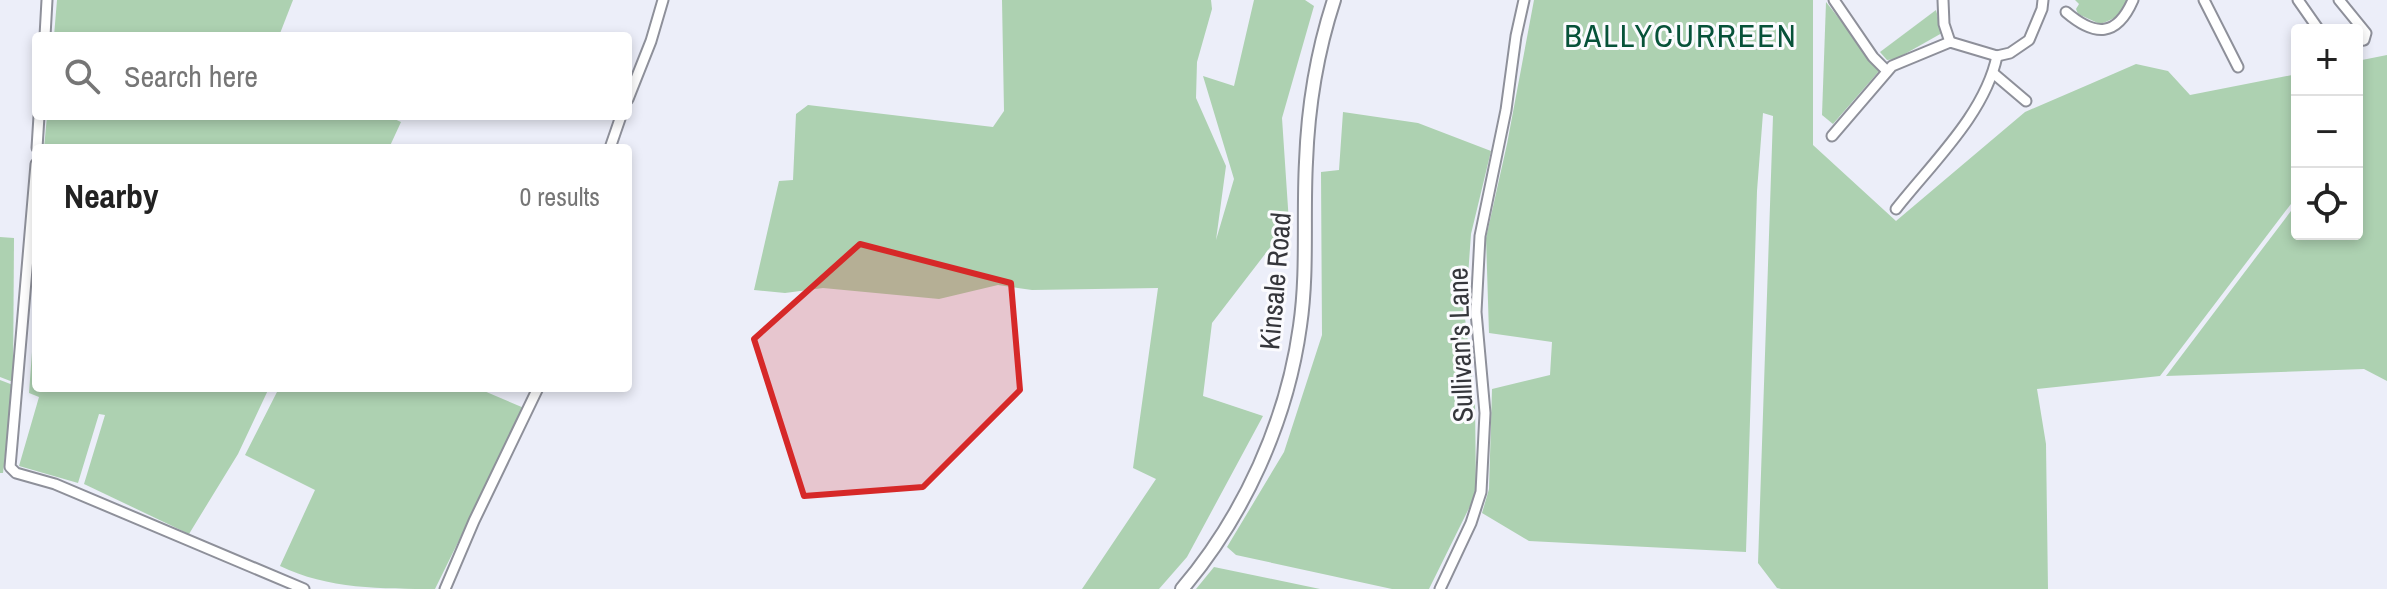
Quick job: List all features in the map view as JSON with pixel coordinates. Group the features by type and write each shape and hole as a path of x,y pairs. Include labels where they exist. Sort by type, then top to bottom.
{"highway":[{"name":"Kinsale Road","path":"1182,589 1211,551 1240,504 1282,409 1300,325 1306,160 1312,96 1325,28 1334,0"}],"street":[{"path":"45,32 47,0"},
{"path":"632,89 663,0"},
{"name":"Sullivan's Lane","path":"1440,589 1471,523 1481,492 1485,413 1476,312 1480,236 1506,110 1524,0"},
{"path":"1834,0 1873,57 1887,71"},
{"path":"1943,0 1944,24 1950,42"},
{"path":"1832,136 1887,71 1911,56 1950,42 1997,56 2010,53 2029,40 2042,9 2042,0"},
{"path":"2066,12 2081,25 2093,30 2112,28 2126,17 2133,0"},
{"path":"2298,0 2315,24"},
{"path":"2339,0 2359,24"},
{"path":"2206,5 2238,67"},
{"path":"1896,209 1980,102 1997,56"},
{"path":"1993,73 2026,101"},
{"path":"37,144 39,120"},
{"path":"611,144 620,120"},
{"path":"32,208 9,463 12,470 55,484 304,589"},
{"path":"445,589 536,392"}],"highlighted area":[{"path":"860,244 1011,283 1020,390 923,487 804,496 754,339"}],"green space":[{"path":"57,0 293,0 281,32 54,32"},
{"path":"1002,0 1211,0 1212,9 1197,62 1196,98 1226,166 1216,240 1234,179 1203,76 1234,86 1254,0 1305,0 1314,6 1282,118 1289,223 1212,323 1203,396 1263,416 1187,557 1159,589 1082,589 1156,479 1133,468 1158,288 1032,290 998,285 939,299 823,288 785,293 754,290 779,181 793,180 796,114 808,105 993,127 1004,111"},
{"path":"1534,0 1813,0 1813,145 1896,221 2025,112 2136,64 2168,71 2190,95 2291,75 2291,204 2160,376 2037,389 2046,444 2048,589 1781,589 1758,563 1773,116 1763,113 1757,191 1746,552 1529,541 1482,513 1489,489 1492,389 1550,375 1552,342 1489,333 1486,238"},
{"path":"2075,0 2128,0 2117,16 2100,24 2078,14 2076,9 2079,4"},
{"path":"1826,2 1880,70 1833,124 1822,115"},
{"path":"1936,10 1942,33 1896,59 1887,60 1880,52"},
{"path":"2387,55 2387,381 2364,369 2166,376 2291,211 2291,240 2363,240 2363,60"},
{"path":"1343,112 1418,123 1491,151 1471,234 1465,318 1475,401 1476,494 1429,589 1392,589 1236,555 1227,547 1284,452 1322,335 1321,172 1339,170"},
{"path":"47,120 401,122 391,144 44,144"},
{"path":"0,237 14,238 13,382 0,377"},
{"path":"32,352 32,392 267,392 238,454 189,534 84,484 105,415 99,414 78,483 19,466 39,397 29,393"},
{"path":"0,380 13,385 3,473 0,473"},
{"path":"277,392 486,392 524,408 435,589 375,588 336,583 298,574 280,566 315,490 245,455"},
{"path":"1214,567 1320,589 1196,589"}],"district":[{"name":"BALLYCURREEN","path":"1681,36"}]}
